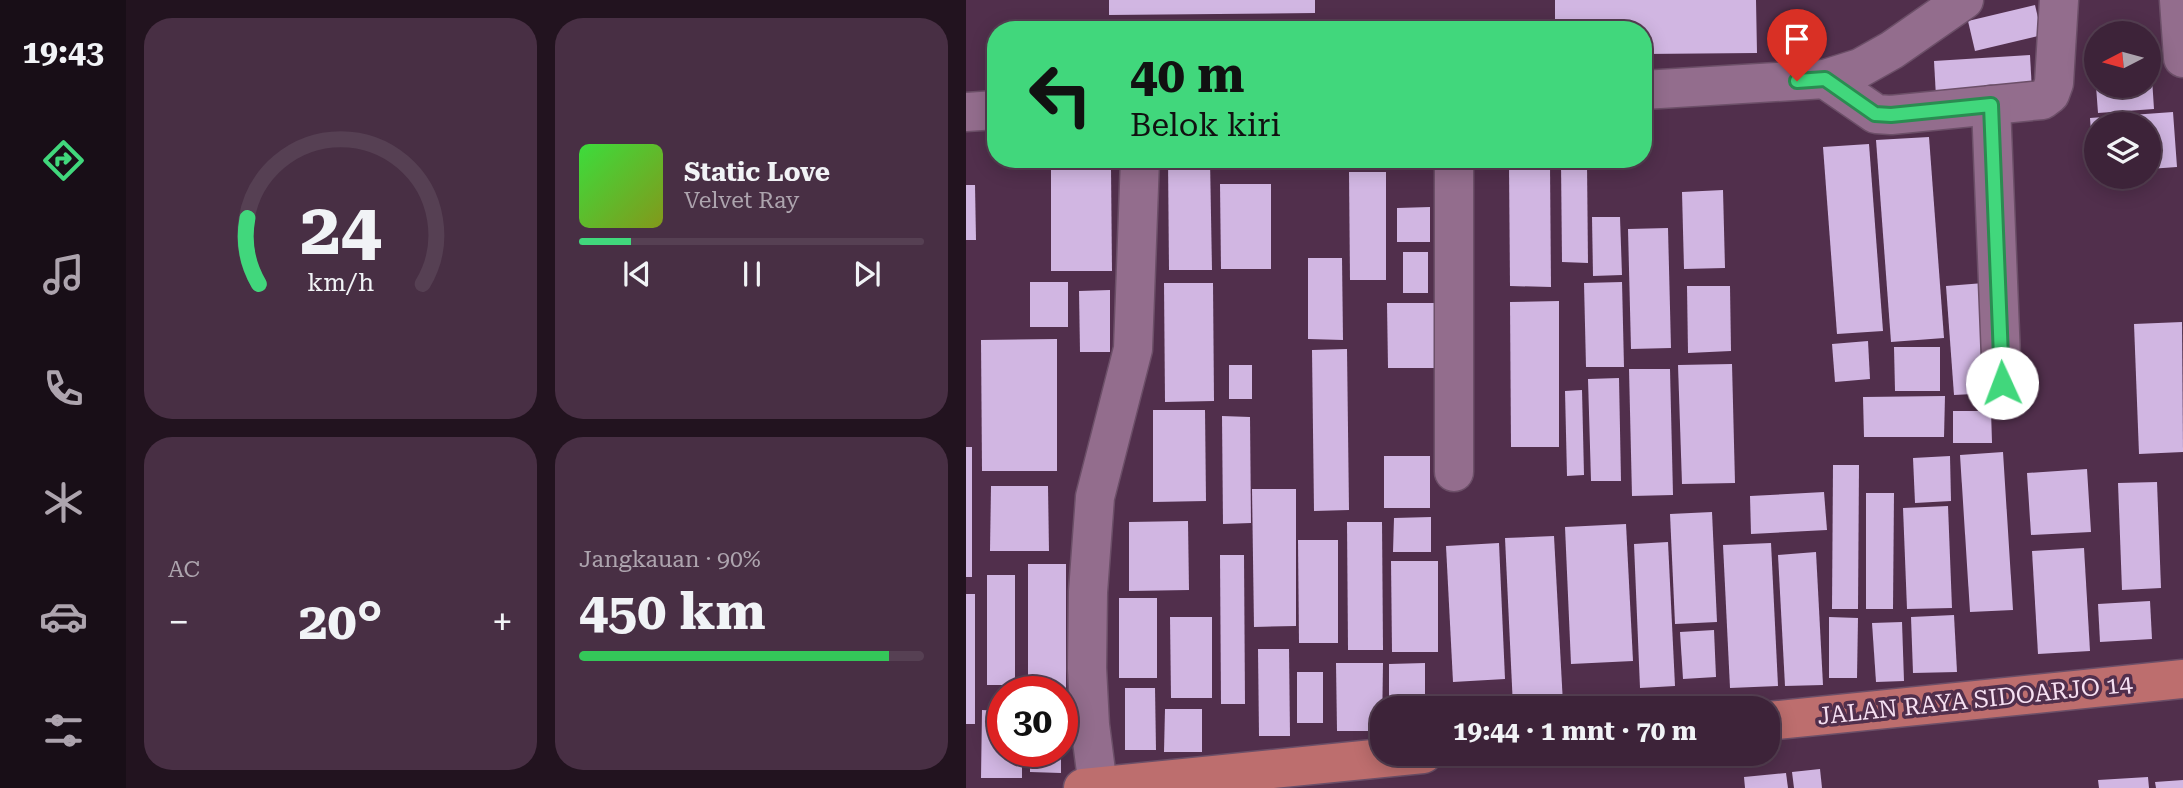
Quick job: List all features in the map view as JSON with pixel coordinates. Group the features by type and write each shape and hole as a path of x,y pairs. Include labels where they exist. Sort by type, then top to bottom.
{"main road":[{"name":"JALAN RAYA SIDOARJO 14","path":"1780,720 2183,679"},
{"path":"1090,787 1182,783 1370,760"}],"street":[{"path":"1652,89 1825,79 1860,68 1964,0"},
{"path":"1825,79 1875,114 1891,115 2042,100 2050,94 2054,83 2059,0"},
{"path":"2179,0 2183,58"},
{"path":"1991,105 2002,383"},
{"path":"966,112 987,111"},
{"path":"1090,787 1088,592 1095,497 1133,349 1140,168"},
{"path":"1454,168 1454,472"}],"building":[{"path":"1109,0 1315,0 1315,13 1109,15"},
{"path":"1555,0 1756,0 1757,53 1652,54 1652,21 1555,21"},
{"path":"2035,5 2042,35 1975,51 1968,21"},
{"path":"2030,55 2032,91 1936,97 1934,61"},
{"path":"2097,98 2153,98 2154,109 2098,112"},
{"path":"2173,112 2177,167 2161,168 2161,113"},
{"path":"1929,137 1944,338 1891,342 1876,140"},
{"path":"1869,144 1883,331 1837,334 1823,147"},
{"path":"1051,168 1111,168 1112,271 1051,271"},
{"path":"1168,168 1210,168 1212,270 1169,270"},
{"path":"1509,168 1550,168 1551,287 1510,286"},
{"path":"1561,168 1587,168 1588,263 1562,262"},
{"path":"1349,172 1386,172 1386,280 1350,280"},
{"path":"1220,184 1271,184 1271,269 1221,269"},
{"path":"966,185 975,185 976,240 966,240"},
{"path":"1723,190 1725,268 1684,269 1682,192"},
{"path":"1430,207 1430,242 1397,242 1397,208"},
{"path":"1592,217 1620,217 1622,275 1593,276"},
{"path":"1668,228 1671,348 1631,349 1628,229"},
{"path":"1403,252 1428,252 1428,293 1403,293"},
{"path":"1308,258 1342,258 1343,340 1308,339"},
{"path":"1030,282 1068,282 1068,327 1030,327"},
{"path":"1622,282 1624,367 1586,367 1584,283"},
{"path":"1164,283 1213,283 1214,401 1165,402"},
{"path":"1984,283 1992,393 1954,395 1946,286"},
{"path":"1687,286 1730,286 1731,351 1688,353"},
{"path":"1110,290 1110,352 1080,352 1079,291"},
{"path":"1559,301 1559,447 1511,447 1510,302"},
{"path":"1387,303 1440,303 1440,368 1388,368"},
{"path":"2182,322 2183,452 2139,454 2134,324"},
{"path":"1057,339 1057,471 982,471 981,340"},
{"path":"1868,341 1870,379 1835,382 1832,344"},
{"path":"1894,347 1940,347 1940,391 1895,391"},
{"path":"1347,349 1349,510 1314,511 1312,350"},
{"path":"1732,364 1735,483 1682,484 1678,365"},
{"path":"1229,365 1252,365 1252,399 1229,399"},
{"path":"1629,369 1670,369 1673,495 1632,496"},
{"path":"1619,378 1621,481 1591,481 1588,379"},
{"path":"1582,390 1584,475 1567,476 1565,391"},
{"path":"1945,396 1944,437 1864,437 1863,397"},
{"path":"1153,410 1205,410 1206,501 1153,502"},
{"path":"1953,411 1991,411 1992,443 1953,443"},
{"path":"1222,416 1250,417 1251,523 1223,524"},
{"path":"966,447 972,447 972,577 966,577"},
{"path":"2003,452 2013,610 1970,612 1960,455"},
{"path":"1384,456 1430,456 1430,508 1384,508"},
{"path":"1950,456 1951,501 1915,503 1913,458"},
{"path":"1833,465 1859,465 1858,609 1832,609"},
{"path":"2087,469 2091,532 2031,535 2027,473"},
{"path":"2157,482 2161,588 2122,590 2118,483"},
{"path":"991,486 1048,486 1049,551 990,551"},
{"path":"1252,489 1296,489 1296,626 1254,627"},
{"path":"1824,492 1827,530 1751,534 1750,496"},
{"path":"1866,493 1894,493 1893,609 1866,609"},
{"path":"1948,506 1952,608 1907,609 1903,508"},
{"path":"1712,512 1717,622 1675,624 1670,514"},
{"path":"1431,517 1431,552 1393,552 1394,518"},
{"path":"1188,521 1189,590 1129,591 1129,522"},
{"path":"1347,522 1382,522 1383,650 1348,650"},
{"path":"1626,524 1633,661 1571,664 1565,527"},
{"path":"1554,536 1563,696 1512,696 1505,538"},
{"path":"1298,540 1338,540 1338,643 1299,643"},
{"path":"1668,542 1675,686 1640,688 1634,544"},
{"path":"1499,543 1505,679 1453,682 1446,546"},
{"path":"1771,543 1778,686 1730,688 1723,545"},
{"path":"2084,548 2090,651 2038,654 2032,551"},
{"path":"1816,552 1823,685 1785,686 1778,555"},
{"path":"1220,555 1244,555 1245,704 1221,704"},
{"path":"1391,561 1438,561 1438,652 1392,652"},
{"path":"1028,564 1066,564 1066,676 1028,676"},
{"path":"987,575 1015,575 1015,676 987,676"},
{"path":"966,594 975,594 975,724 966,724"},
{"path":"1119,598 1157,598 1157,678 1119,678"},
{"path":"2150,601 2152,639 2100,642 2098,604"},
{"path":"1954,615 1957,672 1913,673 1911,617"},
{"path":"1170,617 1212,617 1212,698 1171,698"},
{"path":"1829,617 1858,618 1857,678 1829,678"},
{"path":"1902,622 1904,681 1876,682 1872,623"},
{"path":"1714,630 1716,677 1683,679 1680,632"},
{"path":"1258,649 1289,649 1290,736 1259,736"},
{"path":"1336,663 1383,663 1383,696 1370,696 1370,731 1337,731"},
{"path":"1425,663 1425,696 1389,696 1389,664"},
{"path":"1297,672 1323,672 1323,723 1297,723"},
{"path":"1125,688 1155,688 1156,750 1125,750"},
{"path":"1165,709 1202,709 1202,752 1164,752"},
{"path":"982,710 987,710 987,767 1022,767 1022,778 981,778"},
{"path":"1030,767 1061,767 1061,773 1030,772"},
{"path":"1820,769 1822,788 1794,788 1792,772"},
{"path":"1786,773 1788,788 1745,788 1744,777"},
{"path":"2148,777 2149,788 2099,788 2098,780"},
{"path":"2183,780 2183,788 2156,788 2155,782"}],"route":[{"path":"1797,81 1825,79 1875,114 1891,115 1991,105 2002,383"}]}
